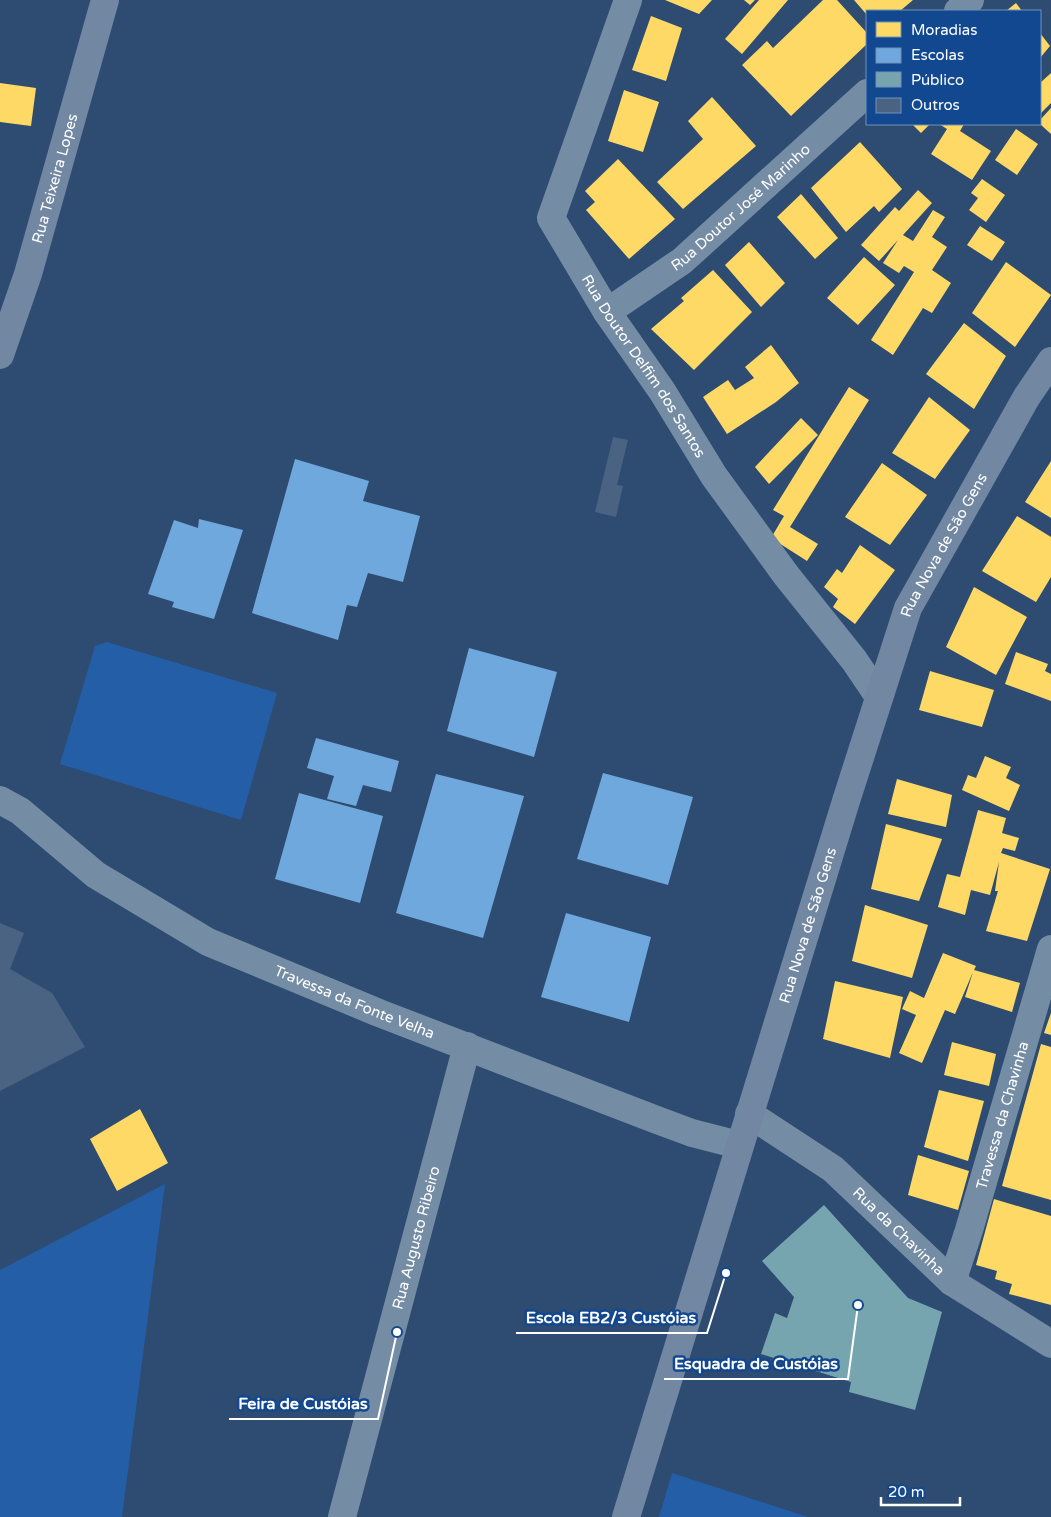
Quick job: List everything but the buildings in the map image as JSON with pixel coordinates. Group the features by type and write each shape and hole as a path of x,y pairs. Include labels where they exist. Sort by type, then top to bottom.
{"street":[{"name":"Rua Teixeira Lopes","path":"0,355 28,274 105,0"},
{"name":"Rua Doutor Delfim dos Santos","path":"628,0 551,218 607,312 662,391 714,476 786,575 854,660 879,697"},
{"path":"959,10 970,0"},
{"name":"Rua Doutor José Marinho","path":"607,312 682,261 866,94"},
{"name":"Rua Nova de São Gens","path":"626,1517 739,1145 908,608 1026,398 1051,360"},
{"name":"Travessa da Fonte Velha","path":"0,800 20,811 96,875 208,942 380,1013 684,1129 739,1145"},
{"name":"Travessa da Chavinha","path":"952,1282 1051,949"},
{"name":"Rua Augusto Ribeiro","path":"342,1517 467,1046"},
{"name":"Rua da Chavinha","path":"749,1114 834,1169 952,1282 1051,1344"}],"shaded area":[{"path":"107,642 277,693 241,820 60,764 95,646"},
{"path":"165,1184 122,1517 0,1517 0,1270"},
{"path":"672,1473 808,1517 659,1517"}],"place":[{"name":"Escola EB2/3 Custóias","path":"726,1273"},
{"name":"Esquadra de Custóias","path":"858,1305"},
{"name":"Feira de Custóias","path":"397,1332"}]}
